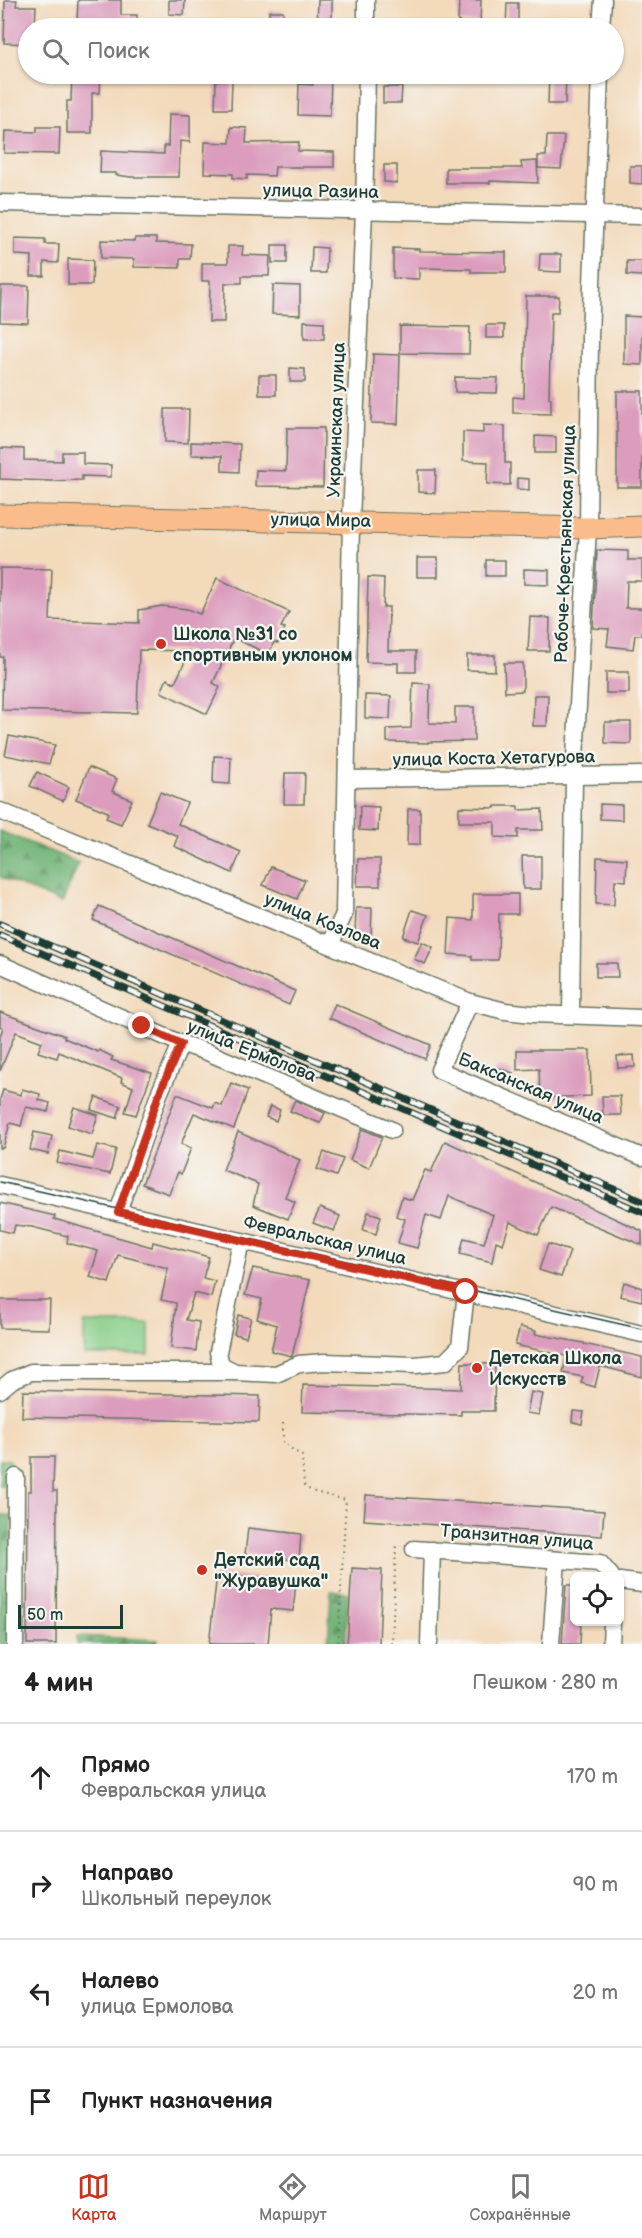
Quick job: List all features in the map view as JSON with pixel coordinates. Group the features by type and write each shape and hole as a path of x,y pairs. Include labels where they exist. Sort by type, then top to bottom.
{"main road":[{"name":"улица Мира","path":"0,515 588,528 642,526"}],"street":[{"path":"366,0 366,18"},
{"path":"602,18 603,0"},
{"name":"Украинская улица","path":"330,945 344,914 351,521 364,211 367,84"},
{"name":"Рабоче-Крестьянская улица","path":"571,1015 574,776 588,528 590,338 600,84"},
{"name":"улица Разина","path":"0,204 642,216"},
{"name":"улица Коста Хетагурова","path":"347,779 642,775"},
{"name":"улица Козлова","path":"0,811 470,1002 505,1011 642,1018"},
{"name":"улица Ермолова","path":"0,964 181,1044 207,1052 392,1130"},
{"name":"Баксанская улица","path":"470,1002 439,1070 642,1157"},
{"path":"118,1212 159,1094 181,1044"},
{"name":"Февральская улица","path":"0,1185 642,1334"},
{"path":"235,1372 221,1365 218,1352 241,1241"},
{"path":"0,1390 12,1380 31,1372 276,1374 299,1364 324,1362 415,1365 445,1362 460,1347 466,1292"},
{"path":"15,1644 16,1478"},
{"name":"Транзитная улица","path":"414,1549 600,1563 608,1572"},
{"path":"429,1644 432,1550"},
{"path":"551,1644 557,1560"},
{"path":"624,1582 642,1584"},
{"path":"611,1644 612,1626"}],"path":[{"path":"282,1423 283,1443 302,1456 304,1485 311,1491 346,1500 338,1644"},
{"path":"392,1644 396,1546"}],"green space":[{"path":"0,831 79,863 62,903 0,877"},
{"path":"84,1323 149,1323 149,1355 84,1355"},
{"path":"0,1460 10,1460 10,1485 0,1485"},
{"path":"0,1515 11,1515 9,1644 0,1644"},
{"path":"331,1591 348,1593 345,1644 328,1644"},
{"path":"77,1636 158,1640 158,1644 77,1644"}],"building":[{"path":"5,0 17,0 16,6 36,6 35,18 18,18 18,44 4,43"},
{"path":"78,0 121,0 121,15 137,15 137,18 77,18"},
{"path":"169,0 185,0 184,15 169,14"},
{"path":"318,0 332,0 332,18 317,18"},
{"path":"459,0 481,0 480,18 458,18"},
{"path":"507,3 518,3 518,18 506,18"},
{"path":"269,11 283,11 283,18 269,18"},
{"path":"72,84 100,84 100,93 92,93 92,133 67,133 67,101 71,101"},
{"path":"216,84 232,84 231,109 215,109"},
{"path":"299,84 331,84 330,116 298,115"},
{"path":"549,84 566,84 565,104 548,104"},
{"path":"383,87 402,87 401,103 383,103"},
{"path":"169,114 190,115 190,142 180,141 179,177 131,177 116,175 116,173 100,173 101,151 164,154 164,146 168,146"},
{"path":"37,127 60,127 59,154 4,153 5,131 37,132"},
{"path":"231,127 247,128 246,143 299,142 298,151 334,152 334,167 275,167 274,176 247,175 247,179 233,178 233,174 204,173 205,142 230,143"},
{"path":"547,136 564,136 561,169 538,168 538,156 546,156"},
{"path":"537,161 538,183 490,181 490,183 446,183 446,168 522,168 521,162"},
{"path":"384,165 397,165 397,183 384,182"},
{"path":"630,166 642,166 642,184 630,183"},
{"path":"15,238 45,239 45,244 59,244 58,263 44,262 44,276 31,276 32,256 15,255"},
{"path":"135,238 156,238 156,243 191,244 190,259 180,259 180,268 134,267 134,259 101,258 101,240 134,241"},
{"path":"272,245 287,245 287,263 272,263"},
{"path":"228,246 243,246 242,255 270,256 269,276 242,276 242,283 225,283 224,322 209,322 210,281 202,281 202,263 228,263"},
{"path":"312,247 327,248 326,273 311,273"},
{"path":"393,248 419,249 419,251 506,252 506,272 419,268 419,279 393,278"},
{"path":"540,254 561,254 561,272 539,271"},
{"path":"68,259 93,260 92,285 68,285"},
{"path":"627,261 642,261 642,276 627,275"},
{"path":"273,285 300,286 300,315 272,314"},
{"path":"1,286 29,286 28,323 0,322"},
{"path":"526,296 559,296 558,312 551,312 549,398 551,398 551,414 513,413 513,397 524,398"},
{"path":"624,316 642,317 642,365 624,364"},
{"path":"304,321 324,322 324,339 304,339"},
{"path":"486,325 504,325 504,338 486,338"},
{"path":"400,326 470,327 469,354 400,353"},
{"path":"373,354 400,355 398,424 371,423"},
{"path":"290,368 305,369 305,382 290,382"},
{"path":"259,375 276,375 276,395 259,395"},
{"path":"455,377 498,378 497,393 455,392"},
{"path":"617,391 642,391 642,487 617,487"},
{"path":"165,409 189,409 188,443 165,442"},
{"path":"483,425 505,426 505,463 510,463 510,485 487,484 488,462 463,461 463,432 483,433"},
{"path":"287,428 324,428 323,487 255,486 256,470 286,471"},
{"path":"535,436 556,437 556,453 535,453"},
{"path":"191,442 240,444 239,472 222,471 222,456 191,455"},
{"path":"0,448 24,449 24,460 62,461 62,452 83,452 83,464 111,465 111,477 82,476 82,480 51,481 0,479"},
{"path":"418,470 436,470 435,493 418,492"},
{"path":"517,478 529,479 529,490 517,489"},
{"path":"597,550 628,551 628,560 642,560 642,581 627,581 626,608 642,608 642,635 635,635 633,649 607,646 609,629 593,628"},
{"path":"417,558 438,558 438,577 417,577"},
{"path":"486,560 505,560 505,576 486,576"},
{"path":"0,568 52,569 50,620 139,623 139,610 162,606 187,609 200,614 217,578 289,612 281,627 285,628 278,643 274,642 268,654 234,638 213,683 220,687 207,714 161,692 167,679 175,683 190,651 139,650 137,713 2,710"},
{"path":"524,569 549,570 549,585 524,584"},
{"path":"368,577 384,578 383,607 389,607 388,651 416,651 416,672 398,672 398,663 366,662"},
{"path":"530,617 550,618 549,651 528,651"},
{"path":"467,655 495,655 495,671 467,670"},
{"path":"504,663 523,663 523,691 505,692"},
{"path":"606,672 629,672 629,693 606,693"},
{"path":"413,683 430,684 429,723 455,724 455,707 474,707 474,741 387,742 387,729 411,728"},
{"path":"365,695 391,696 390,719 365,718"},
{"path":"534,695 548,695 547,726 533,726"},
{"path":"605,722 631,722 631,744 605,743"},
{"path":"9,736 55,745 49,764 5,755"},
{"path":"214,756 231,757 230,784 213,783"},
{"path":"89,767 117,779 112,791 132,800 121,824 106,818 108,812 76,799"},
{"path":"37,772 69,787 63,801 30,786"},
{"path":"285,773 305,773 304,804 284,804"},
{"path":"160,792 187,803 178,824 241,852 232,873 174,846 178,836 147,823"},
{"path":"600,804 622,805 622,820 600,819"},
{"path":"360,806 379,807 378,831 359,830"},
{"path":"495,806 518,806 518,810 542,809 543,830 518,830 518,838 495,837 495,822 459,822 459,807 495,808"},
{"path":"408,809 420,809 420,845 407,845"},
{"path":"522,856 541,856 541,889 523,889"},
{"path":"597,857 627,859 626,881 615,880 614,905 596,904"},
{"path":"358,859 380,859 380,886 357,886"},
{"path":"271,867 305,880 297,899 263,885"},
{"path":"473,894 518,894 518,914 499,914 498,960 472,960 472,956 448,954 450,918 473,920"},
{"path":"99,906 295,991 289,1005 93,920"},
{"path":"356,908 372,908 371,936 355,936"},
{"path":"412,910 428,915 418,942 403,937"},
{"path":"422,942 433,947 425,964 414,959"},
{"path":"596,963 617,963 618,977 596,977"},
{"path":"335,1004 431,1045 425,1059 329,1018"},
{"path":"0,1012 65,1036 64,1038 98,1052 99,1050 113,1057 111,1060 152,1073 136,1115 125,1112 133,1087 121,1082 122,1078 59,1052 57,1058 38,1052 42,1042 16,1032 0,1071 0,1036 3,1028 0,1026"},
{"path":"517,1050 590,1050 591,1096 540,1098 539,1069 517,1070"},
{"path":"634,1055 635,1067 618,1068 617,1056"},
{"path":"496,1067 513,1073 509,1084 492,1078"},
{"path":"231,1083 248,1090 234,1129 194,1113 181,1144 191,1148 181,1174 178,1172 169,1194 142,1184 177,1094 213,1108 215,1103 222,1106"},
{"path":"22,1089 40,1094 39,1100 50,1103 48,1112 26,1107 21,1126 10,1123 3,1148 0,1148 0,1099 3,1090 21,1095"},
{"path":"602,1096 620,1096 621,1115 603,1115"},
{"path":"96,1097 121,1106 117,1118 91,1110"},
{"path":"295,1100 325,1113 320,1123 290,1111"},
{"path":"270,1106 280,1110 276,1121 266,1117"},
{"path":"74,1107 98,1115 92,1134 68,1126"},
{"path":"362,1129 382,1137 369,1168 350,1160"},
{"path":"34,1132 52,1136 48,1154 30,1150"},
{"path":"238,1132 300,1160 285,1197 295,1202 288,1219 253,1205 258,1184 223,1170"},
{"path":"445,1141 642,1231 642,1245 551,1207 538,1235 510,1222 503,1244 496,1241 492,1262 460,1254 464,1238 484,1243 493,1215 449,1196 441,1220 426,1215 417,1248 398,1243 405,1219 396,1216 402,1197 412,1200 425,1170 431,1172"},
{"path":"97,1145 116,1149 110,1174 57,1163 60,1151 93,1159"},
{"path":"324,1152 343,1159 336,1176 317,1169"},
{"path":"0,1203 55,1216 54,1219 152,1247 153,1242 209,1257 203,1278 215,1281 211,1297 194,1293 186,1320 199,1322 196,1351 171,1348 176,1303 161,1300 168,1268 118,1255 109,1283 90,1277 98,1251 67,1243 68,1236 32,1227 15,1225 13,1233 0,1230"},
{"path":"320,1208 340,1216 334,1231 313,1223"},
{"path":"368,1212 381,1216 376,1234 363,1230"},
{"path":"548,1244 570,1251 561,1277 539,1270"},
{"path":"253,1268 310,1280 292,1356 271,1351 277,1325 257,1319 262,1299 245,1295"},
{"path":"624,1282 642,1288 642,1301 620,1296"},
{"path":"0,1300 50,1300 49,1329 0,1328"},
{"path":"238,1315 251,1318 246,1337 234,1334"},
{"path":"520,1327 536,1331 535,1334 642,1357 642,1377 600,1366 595,1387 581,1383 583,1377 563,1373 566,1356 515,1345"},
{"path":"462,1363 495,1364 494,1411 461,1411 461,1415 302,1412 303,1385 461,1389"},
{"path":"23,1391 260,1396 259,1422 22,1417"},
{"path":"531,1392 543,1394 539,1415 527,1413"},
{"path":"573,1411 584,1412 582,1424 572,1422"},
{"path":"31,1457 54,1457 53,1491 57,1491 56,1644 27,1644 28,1491 31,1491"},
{"path":"366,1495 604,1511 602,1536 364,1520"},
{"path":"248,1528 301,1534 299,1561 245,1554"},
{"path":"352,1568 382,1570 379,1644 347,1644"},
{"path":"217,1574 296,1583 293,1611 271,1609 268,1644 209,1644"},
{"path":"566,1585 570,1585 570,1626 581,1626 580,1644 562,1644"}],"tram line":[{"path":"0,1182 642,1329"}],"railway":[{"path":"0,924 642,1201"},
{"path":"0,935 642,1212"}],"place":[{"name":"Школа №31 со спортивным уклоном","path":"161,644"},
{"name":"Детская Школа Искусств","path":"477,1368"},
{"name":"Детский сад \"Журавушка\"","path":"202,1570"}],"route":[{"path":"142,1026 181,1044 159,1094 118,1212 466,1292"}]}
